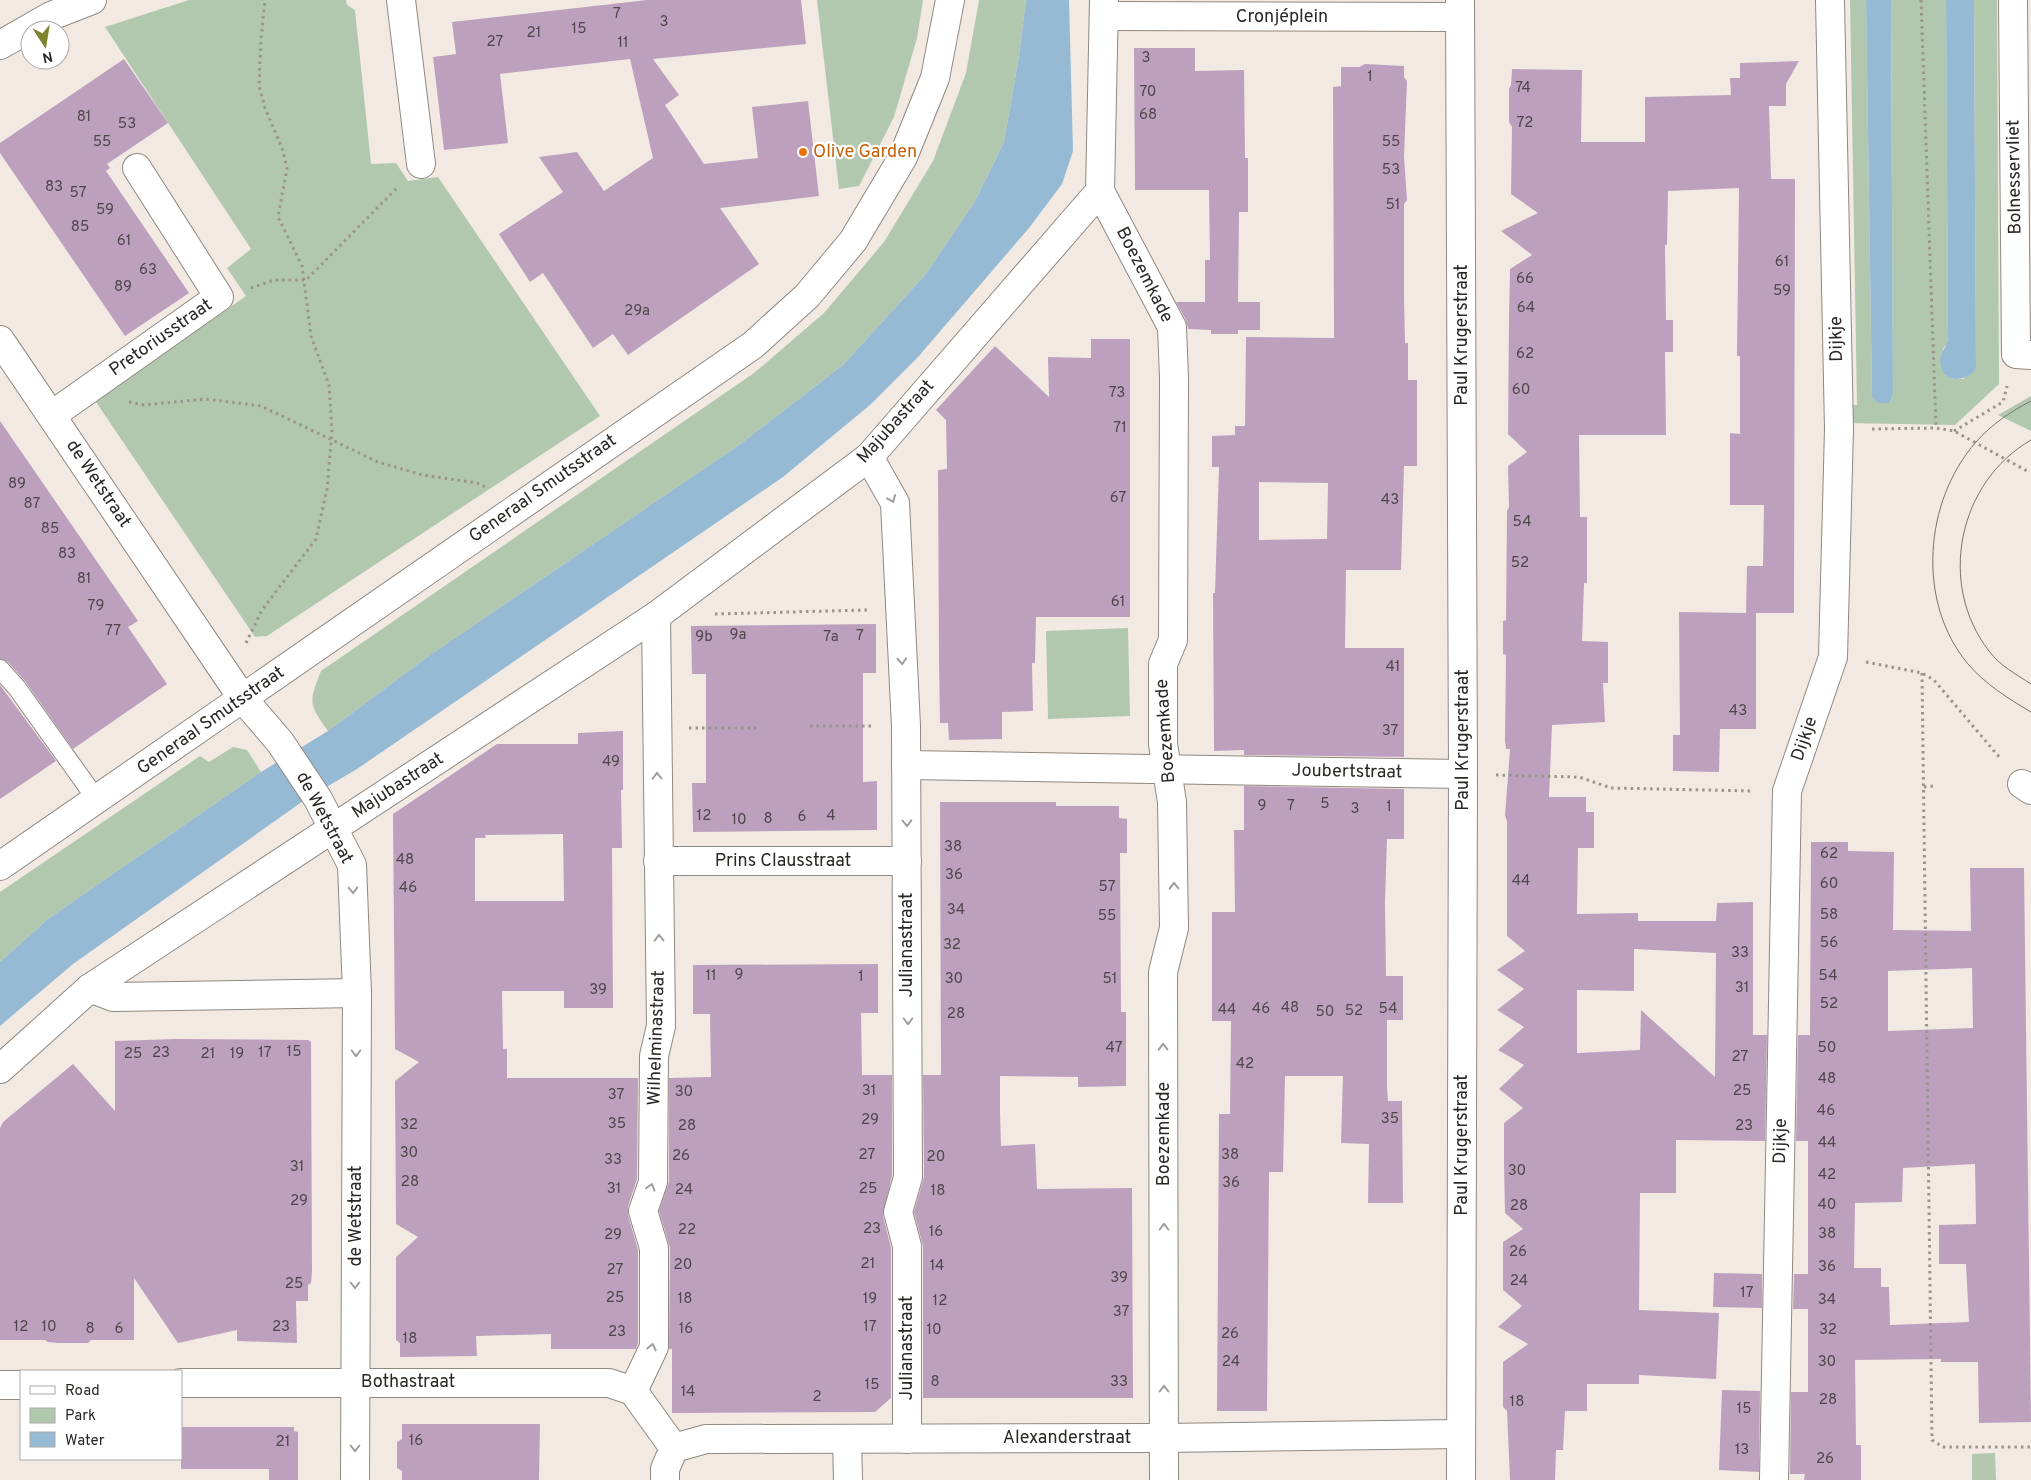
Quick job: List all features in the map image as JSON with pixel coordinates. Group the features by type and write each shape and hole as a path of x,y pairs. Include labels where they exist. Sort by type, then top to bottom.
{"street":[{"path":"0,46 51,16 92,0"},
{"path":"401,0 421,164"},
{"name":"Generaal Smutsstraat","path":"0,866 97,800 236,688 522,504 753,345 807,296 853,241 903,157 935,78 950,0"},
{"name":"Dijkje","path":"1774,1480 1787,791 1832,656 1839,429 1830,0"},
{"name":"Bolnesservliet","path":"2013,0 2024,355"},
{"name":"Cronjéplein","path":"1104,8 1460,8"},
{"name":"Boezemkade","path":"1104,8 1100,190 1172,327 1174,378 1173,640 1163,664 1166,769 1172,802 1174,928 1163,972 1164,1480"},
{"name":"Paul Krugerstraat","path":"1460,8 1463,774 1461,1480"},
{"name":"Pretoriusstraat","path":"52,415 219,297 137,168"},
{"name":"Majubastraat","path":"0,1069 90,988 656,616 869,457 1100,190"},
{"name":"de Wetstraat","path":"0,340 236,688 280,742 318,799 352,865 357,993 355,1480"},
{"name":"Julianastraat","path":"869,457 895,503 906,726 908,1177 898,1212 907,1246 907,1439"},
{"name":"Wilhelminastraat","path":"633,1391 654,1347 654,1248 643,1211 653,1182 654,1056 661,1026 656,616"},
{"name":"Joubertstraat","path":"906,765 1463,774"},
{"name":"Prins Clausstraat","path":"658,861 907,861"},
{"path":"90,988 113,997 357,993"},
{"name":"Bothastraat","path":"182,1383 609,1383 633,1391"},
{"path":"0,1385 20,1385"},
{"path":"633,1391 674,1448 665,1469 665,1480"},
{"name":"Alexanderstraat","path":"674,1448 706,1439 1164,1438 1461,1434"},
{"path":"848,1439 848,1480"}],"lane":[{"path":"0,669 17,688 97,800"}],"path":[{"path":"236,688 262,610 316,539 327,489 332,439 329,385 311,336 306,311 306,280 302,266 278,217 287,168 282,148 265,108 260,86 265,0"},
{"path":"1921,0 1936,428"},
{"path":"217,293 251,288 274,280 306,280 421,164"},
{"path":"1954,430 2002,402 2024,355"},
{"path":"93,385 110,397 144,406 205,399 261,406 378,462 422,475 477,483 522,504"},
{"path":"1839,429 1936,428 1954,430 2029,472"},
{"path":"714,614 900,609"},
{"path":"1832,656 1922,673 1934,680 2027,787"},
{"path":"1922,673 1932,1440 1943,1447 2031,1446"},
{"path":"810,726 906,726"},
{"path":"656,728 760,728"},
{"path":"1463,774 1579,777 1611,788 1787,791"},
{"path":"1924,787 1934,786"}],"green space":[{"path":"189,0 346,0 347,5 355,10 371,164 396,163 408,181 438,177 600,416 267,636 255,637 96,402 246,296 227,268 251,249 105,27"},
{"path":"817,0 923,0 917,38 894,117 859,186 839,189"},
{"path":"979,0 1026,0 1019,56 1004,142 974,203 925,275 843,365 739,445 430,655 328,731 312,702 321,671 754,373 824,313 884,242 933,161 966,73"},
{"path":"1850,0 1866,0 1872,396 1877,403 1890,403 1893,393 1891,0 1946,0 1948,337 1943,349 1945,375 1954,379 1963,379 1976,368 1974,0 1997,0 1999,384 1955,425 1846,423 1847,405 1857,405"},
{"path":"2031,396 2031,431 1998,415"},
{"path":"1128,628 1130,716 1048,719 1046,631"},
{"path":"233,747 247,750 261,772 49,918 0,962 0,892 200,756 209,762"},
{"path":"1995,1453 1996,1480 1972,1480 1972,1454"}],"water":[{"path":"1026,0 1069,0 1073,151 1062,184 1029,228 918,357 870,405 783,477 357,769 306,799 73,964 0,1026 0,962 49,918 261,772 328,731 430,655 739,445 843,365 925,275 974,203 1004,142 1019,56"},
{"path":"1866,0 1891,0 1893,393 1890,403 1877,403 1872,396"},
{"path":"1946,0 1974,0 1976,368 1968,376 1957,379 1947,376 1943,372 1940,362 1948,337"}],"building":[{"path":"647,0 801,0 806,44 653,59 679,95 665,105 704,164 758,158 752,107 808,101 819,196 720,208 759,264 628,355 613,334 593,348 543,273 530,282 499,234 563,192 539,157 577,152 604,191 653,158 630,59 500,74 508,143 444,150 433,57 456,54 452,22"},
{"path":"1134,48 1195,48 1195,71 1244,70 1245,158 1248,158 1248,212 1239,212 1238,302 1260,302 1260,330 1238,330 1238,334 1211,334 1211,330 1188,329 1186,320 1176,302 1205,302 1205,260 1210,260 1209,190 1135,190"},
{"path":"124,59 168,123 107,164 110,168 106,171 189,293 125,336 0,153 0,143"},
{"path":"1799,61 1786,84 1786,106 1769,106 1771,179 1795,179 1794,613 1756,613 1756,729 1720,729 1719,772 1673,771 1673,735 1680,735 1679,612 1746,613 1747,566 1763,566 1764,505 1730,505 1730,433 1740,434 1740,356 1737,356 1739,188 1668,191 1667,245 1665,245 1666,320 1673,320 1673,352 1665,352 1666,435 1579,435 1580,517 1587,517 1587,583 1584,583 1582,641 1608,642 1608,683 1603,683 1605,722 1552,725 1549,797 1586,797 1586,812 1594,812 1594,848 1578,848 1577,914 1638,913 1638,921 1716,921 1717,903 1753,902 1753,1035 1767,1035 1765,1141 1676,1140 1676,1193 1640,1193 1639,1310 1719,1313 1716,1379 1639,1375 1639,1384 1587,1384 1587,1411 1565,1411 1563,1450 1556,1450 1555,1480 1510,1480 1507,1411 1503,1407 1503,1362 1528,1344 1498,1327 1522,1306 1503,1290 1503,1242 1523,1229 1505,1213 1504,1123 1523,1108 1499,1089 1524,1065 1498,1050 1524,1027 1497,1010 1524,989 1497,970 1525,951 1507,936 1507,821 1505,816 1510,749 1506,749 1505,741 1506,655 1503,654 1503,621 1506,620 1507,511 1509,507 1508,466 1527,452 1508,434 1510,269 1532,255 1501,231 1538,213 1511,194 1512,127 1509,122 1509,89 1512,69 1582,70 1581,142 1645,142 1645,97 1731,95 1730,78 1740,78 1740,63","holes":["1634,949 1716,953 1715,1077 1641,1010 1640,1050 1577,1053 1577,990 1634,991"]},
{"path":"1365,64 1404,66 1404,77 1407,81 1404,156 1407,200 1404,204 1405,343 1408,343 1408,380 1417,380 1417,466 1404,466 1401,570 1346,570 1345,648 1404,648 1404,757 1244,755 1244,750 1214,751 1213,593 1215,593 1219,467 1212,467 1212,436 1235,435 1235,426 1245,426 1246,337 1334,338 1333,87 1341,86 1341,67 1359,67","holes":["1259,482 1328,483 1327,539 1259,540"]},
{"path":"1091,339 1130,339 1130,617 1036,617 1035,663 1032,663 1033,711 1002,712 1002,739 949,740 948,723 940,723 939,660 938,470 947,469 946,420 936,410 995,346 1049,397 1048,357 1091,358"},
{"path":"0,421 138,621 128,627 167,684 73,749 25,681 8,662 0,659"},
{"path":"876,624 876,673 863,673 863,782 877,781 877,830 693,832 692,783 706,783 706,674 692,674 691,626"},
{"path":"0,685 56,761 0,799"},
{"path":"623,731 622,848 612,848 613,1008 564,1008 564,991 502,991 503,1049 507,1049 507,1078 638,1078 637,1179 628,1206 628,1215 638,1250 638,1343 636,1349 551,1349 551,1334 476,1336 477,1356 400,1357 400,1343 396,1340 396,1257 418,1237 396,1224 395,1081 419,1062 395,1049 393,814 497,744 578,744 578,733","holes":["563,834 564,901 475,901 475,838 486,838 485,835"]},
{"path":"1244,786 1404,789 1404,839 1387,839 1385,902 1386,976 1403,976 1403,1020 1387,1020 1387,1087 1388,1101 1402,1101 1403,1203 1368,1203 1369,1144 1341,1143 1343,1076 1285,1076 1283,1172 1269,1172 1267,1411 1217,1411 1219,1114 1230,1114 1231,1021 1212,1021 1212,912 1235,912 1234,830 1244,830"},
{"path":"940,802 1056,802 1056,806 1119,806 1119,818 1127,819 1127,853 1120,853 1121,1012 1126,1012 1126,1086 1078,1087 1078,1077 1000,1076 1000,1112 1001,1146 1035,1144 1037,1189 1132,1188 1133,1398 923,1398 923,1246 914,1212 924,1177 923,1075 941,1075"},
{"path":"1811,842 1848,842 1848,851 1894,852 1893,930 1971,931 1970,868 2024,868 2031,1422 1979,1423 1978,1362 1941,1362 1941,1359 1855,1360 1856,1445 1861,1445 1861,1480 1804,1480 1805,1474 1790,1474 1791,1392 1808,1392 1808,1309 1793,1309 1794,1274 1808,1274 1808,1141 1796,1141 1798,1035 1810,1035","holes":["1972,968 1973,1028 1888,1031 1888,971","1975,1164 1976,1224 1939,1225 1939,1264 1966,1264 1969,1322 1890,1325 1889,1287 1881,1287 1881,1268 1854,1268 1855,1203 1902,1202 1903,1168"]},
{"path":"878,964 878,1013 861,1013 862,1075 892,1075 892,1175 883,1216 891,1248 891,1398 875,1412 672,1413 672,1349 669,1349 670,1248 659,1211 669,1182 669,1078 711,1077 710,1014 693,1014 693,965"},
{"path":"176,1039 308,1040 311,1042 312,1271 311,1283 308,1285 308,1301 296,1301 297,1343 237,1341 237,1330 178,1343 134,1278 134,1340 91,1340 88,1343 58,1343 45,1340 0,1340 0,1128 3,1122 73,1064 115,1111 115,1041"},
{"path":"1714,1273 1762,1274 1762,1308 1713,1307"},
{"path":"1722,1390 1760,1391 1759,1472 1719,1470"},
{"path":"402,1424 540,1424 539,1480 402,1480 402,1471 397,1468 397,1442 402,1439"},
{"path":"182,1427 294,1427 294,1431 298,1432 298,1480 269,1480 269,1469 181,1469"}],"tram line":[{"path":"2031,401 2009,414 1988,430 1976,442 1959,466 1945,493 1937,522 1933,552 1934,582 1940,611 1951,639 1968,664 1982,678 2031,712"},
{"path":"2031,440 2006,458 1986,481 1972,508 1963,536 1960,566 1963,596 1973,624 1989,651 2008,669 2031,684"}],"place":[{"name":"Olive Garden","path":"803,152"}]}
